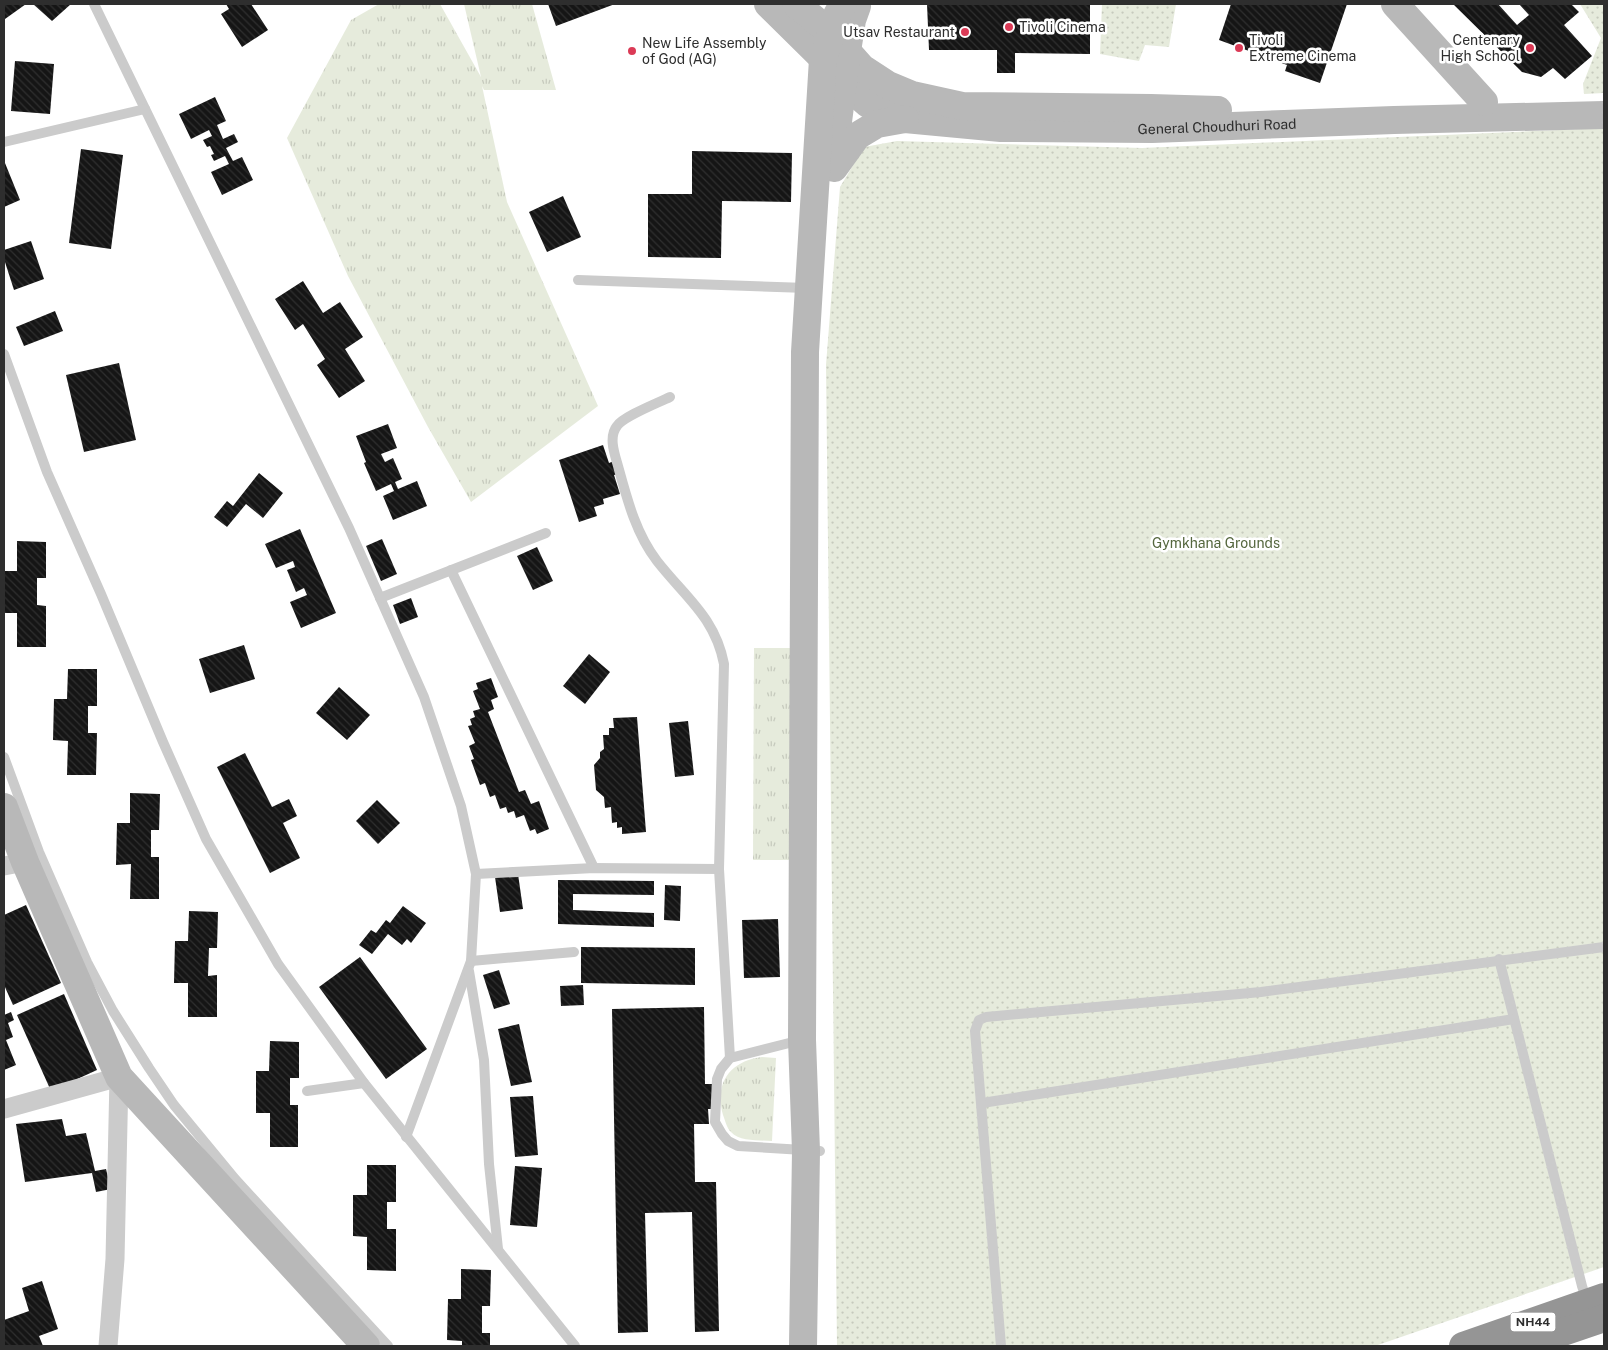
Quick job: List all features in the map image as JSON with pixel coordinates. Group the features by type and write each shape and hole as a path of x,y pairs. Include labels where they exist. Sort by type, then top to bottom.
{"highway":[{"name":"NH44","path":"1522,1346 1557,1340 1599,1306"},
{"name":"NH44","path":"1463,1346 1599,1306"}],"main road":[{"name":"General Choudhuri Road","path":"768,4 888,85 912,95 962,106 1257,110 1604,98"},
{"path":"803,1346 813,1151 802,1040 805,352 809,288 829,122 834,47 841,4"},
{"path":"802,9 825,11 841,4"},
{"path":"834,47 852,20 858,4"},
{"path":"1395,4 1484,102"},
{"path":"802,9 834,47 843,78 829,122 833,169 816,366 813,1151 817,1346"},
{"name":"General Choudhuri Road","path":"843,78 853,91 868,104 905,119 1001,128 1152,129 1394,120 1604,115"},
{"path":"833,169 857,136 877,124 905,119"},
{"path":"4,807 14,864 119,1077 366,1346"}],"street":[{"path":"4,1110 119,1077 115,1258 108,1346"}],"lane":[{"path":"94,4 349,528 424,698 461,806 476,874 470,965 484,1060 489,1164 498,1250"},
{"path":"4,142 145,109"},
{"path":"578,280 809,288"},
{"path":"4,354 47,472 206,839 278,964 364,1083 575,1346"},
{"path":"670,397 627,418 616,426 613,447 630,509 643,538 656,560 697,606 712,628 721,647 724,664 719,869 730,1058"},
{"path":"380,598 546,532"},
{"path":"451,570 594,868"},
{"path":"4,757 39,852 87,962 113,1011 148,1068 174,1105 235,1179 388,1346"},
{"path":"476,874 594,868 719,869"},
{"path":"1001,1346 975,1031 979,1020 986,1017 1261,992 1604,946"},
{"path":"470,965 574,952"},
{"path":"1499,959 1582,1286 1599,1306"},
{"path":"406,1137 470,965"},
{"path":"982,1103 1514,1019"},
{"path":"802,1040 730,1058 721,1069 717,1079 716,1122 728,1141 738,1146 813,1151"},
{"path":"306,1091 364,1083"}],"green space":[{"path":"379,4 440,4 481,77 464,4 532,4 556,90 484,90 482,86 507,202 598,406 471,502 428,427 348,276 287,138 351,20"},
{"path":"1102,4 1176,4 1169,47 1145,45 1139,61 1100,54"},
{"path":"1580,4 1604,4 1604,93 1584,94 1583,84 1601,38"},
{"name":"Gymkhana Grounds","path":"1604,128 1604,1267 1375,1346 837,1346 826,365 840,187 864,147 897,141 1142,148"},
{"path":"754,648 797,648 797,860 753,860"},
{"path":"762,1057 776,1058 772,1141 750,1140 735,1135 727,1127 721,1103 723,1084 733,1069 741,1063"}],"building":[{"path":"4,4 26,4 5,19"},
{"path":"33,4 71,4 52,21"},
{"path":"226,4 251,4 268,30 242,47 221,14 229,9"},
{"path":"548,4 615,4 556,26"},
{"name":"Tivoli Cinema","path":"927,4 1090,4 1090,54 1015,53 1015,73 997,73 997,50 929,50"},
{"path":"1231,4 1347,4 1320,83 1285,71 1287,65 1219,40"},
{"path":"1453,4 1498,4 1517,25 1529,15 1519,4 1571,4 1579,12 1564,25 1592,56 1565,79 1553,68 1541,77 1522,72"},
{"path":"15,61 54,64 50,114 11,111"},
{"path":"215,97 226,121 217,125 223,139 234,134 238,142 226,148 233,161 242,157 253,180 222,195 211,172 229,164 225,156 214,161 211,155 214,154 210,146 207,147 203,140 212,136 209,130 191,139 179,114"},
{"path":"81,149 123,155 111,249 69,243"},
{"path":"692,151 792,153 791,202 722,201 721,258 648,257 648,194 692,194"},
{"path":"4,163 20,200 4,207"},
{"path":"563,196 581,237 547,252 529,212"},
{"path":"31,241 44,279 14,290 4,259 4,250"},
{"path":"303,281 323,313 340,302 363,337 345,349 365,381 339,398 317,365 325,359 303,324 295,330 275,299"},
{"path":"55,311 63,331 24,346 16,327"},
{"path":"119,363 136,440 84,452 66,375"},
{"path":"388,424 397,448 381,454 385,462 393,458 402,479 395,482 398,489 417,481 427,506 393,520 383,496 394,491 391,484 376,491 364,463 366,462 356,436"},
{"path":"603,445 609,463 614,461 618,474 614,475 620,494 603,499 604,504 594,507 597,516 579,522 559,460"},
{"path":"259,473 283,493 263,518 246,504 227,527 214,517 227,501 233,506"},
{"path":"300,529 336,613 301,628 290,602 307,595 304,588 296,592 287,570 295,567 293,561 276,568 265,544"},
{"path":"382,539 397,574 381,581 366,546"},
{"path":"17,541 46,542 46,578 37,578 37,605 46,606 46,647 17,647 17,613 4,613 4,571 17,571"},
{"path":"537,547 553,581 533,590 517,556"},
{"path":"411,598 418,617 400,624 393,605"},
{"path":"244,645 255,679 210,693 199,659"},
{"path":"589,654 610,672 585,704 563,686"},
{"path":"68,669 97,669 97,706 88,706 88,733 97,733 96,775 67,775 68,741 53,740 54,699 67,699"},
{"path":"491,678 498,697 491,700 494,709 488,712 519,792 525,790 531,804 539,801 549,829 537,834 535,829 530,831 524,815 516,818 514,811 508,813 506,807 500,809 495,795 490,797 485,783 480,785 471,760 474,759 469,746 475,743 468,726 472,725 470,719 475,717 473,711 480,709 473,691 478,689 476,683"},
{"path":"339,687 370,715 347,740 316,713"},
{"path":"637,717 646,832 622,834 622,827 617,828 617,822 612,823 611,807 605,808 604,797 596,790 594,765 600,758 600,752 604,749 603,735 609,735 609,728 614,728 613,718"},
{"path":"688,721 694,775 675,777 669,723"},
{"path":"245,753 272,807 289,799 297,816 283,823 300,858 270,873 217,767"},
{"path":"130,793 160,794 159,830 151,830 151,857 159,857 159,899 130,899 131,864 116,865 117,823 130,823"},
{"path":"377,800 400,823 378,844 356,821"},
{"path":"518,874 523,909 500,912 495,877"},
{"path":"558,880 654,881 654,895 573,894 573,910 654,913 654,927 558,924"},
{"path":"665,885 681,886 680,921 664,920"},
{"path":"26,905 61,983 13,1005 4,985 4,915"},
{"path":"403,906 426,923 411,943 407,939 402,945 388,934 372,954 359,945 371,930 376,933 386,920 390,923"},
{"path":"189,911 218,912 217,948 209,948 208,976 217,975 217,1017 188,1017 188,983 174,983 175,941 188,941"},
{"path":"778,919 780,977 744,978 742,920"},
{"path":"581,947 695,948 695,985 581,983"},
{"path":"360,957 427,1049 386,1079 319,987"},
{"path":"499,970 510,1004 494,1009 483,975"},
{"path":"583,985 584,1005 561,1006 560,986"},
{"path":"64,994 97,1070 51,1091 17,1015"},
{"path":"704,1007 705,1084 714,1084 714,1109 708,1109 709,1124 694,1124 695,1182 716,1182 719,1331 695,1332 692,1212 645,1213 648,1332 618,1333 612,1009"},
{"path":"11,1012 14,1020 8,1023 13,1037 6,1040 16,1065 4,1070 4,1015"},
{"path":"519,1024 532,1082 511,1086 498,1029"},
{"path":"270,1041 299,1042 299,1078 290,1078 290,1105 298,1105 298,1147 270,1147 270,1113 256,1113 256,1071 269,1071"},
{"path":"533,1096 538,1155 515,1157 510,1097"},
{"path":"62,1119 66,1136 86,1133 95,1171 106,1169 111,1189 96,1192 92,1173 25,1182 16,1124"},
{"path":"367,1165 396,1165 396,1202 387,1202 387,1229 396,1229 396,1271 367,1270 367,1237 353,1236 353,1195 367,1195"},
{"path":"515,1166 542,1168 537,1227 510,1225"},
{"path":"461,1269 491,1270 490,1306 482,1306 482,1333 490,1333 490,1346 462,1346 462,1341 447,1340 448,1299 461,1299"},
{"path":"42,1281 58,1329 39,1336 43,1346 5,1346 4,1320 29,1311 22,1288"}],"place":[{"name":"Tivoli Cinema","path":"1009,27"},
{"name":"Utsav Restaurant","path":"965,32"},
{"name":"Tivoli Extreme Cinema","path":"1239,48"},
{"name":"Centenary High School","path":"1530,48"},
{"name":"New Life Assembly of God (AG)","path":"632,51"}]}
